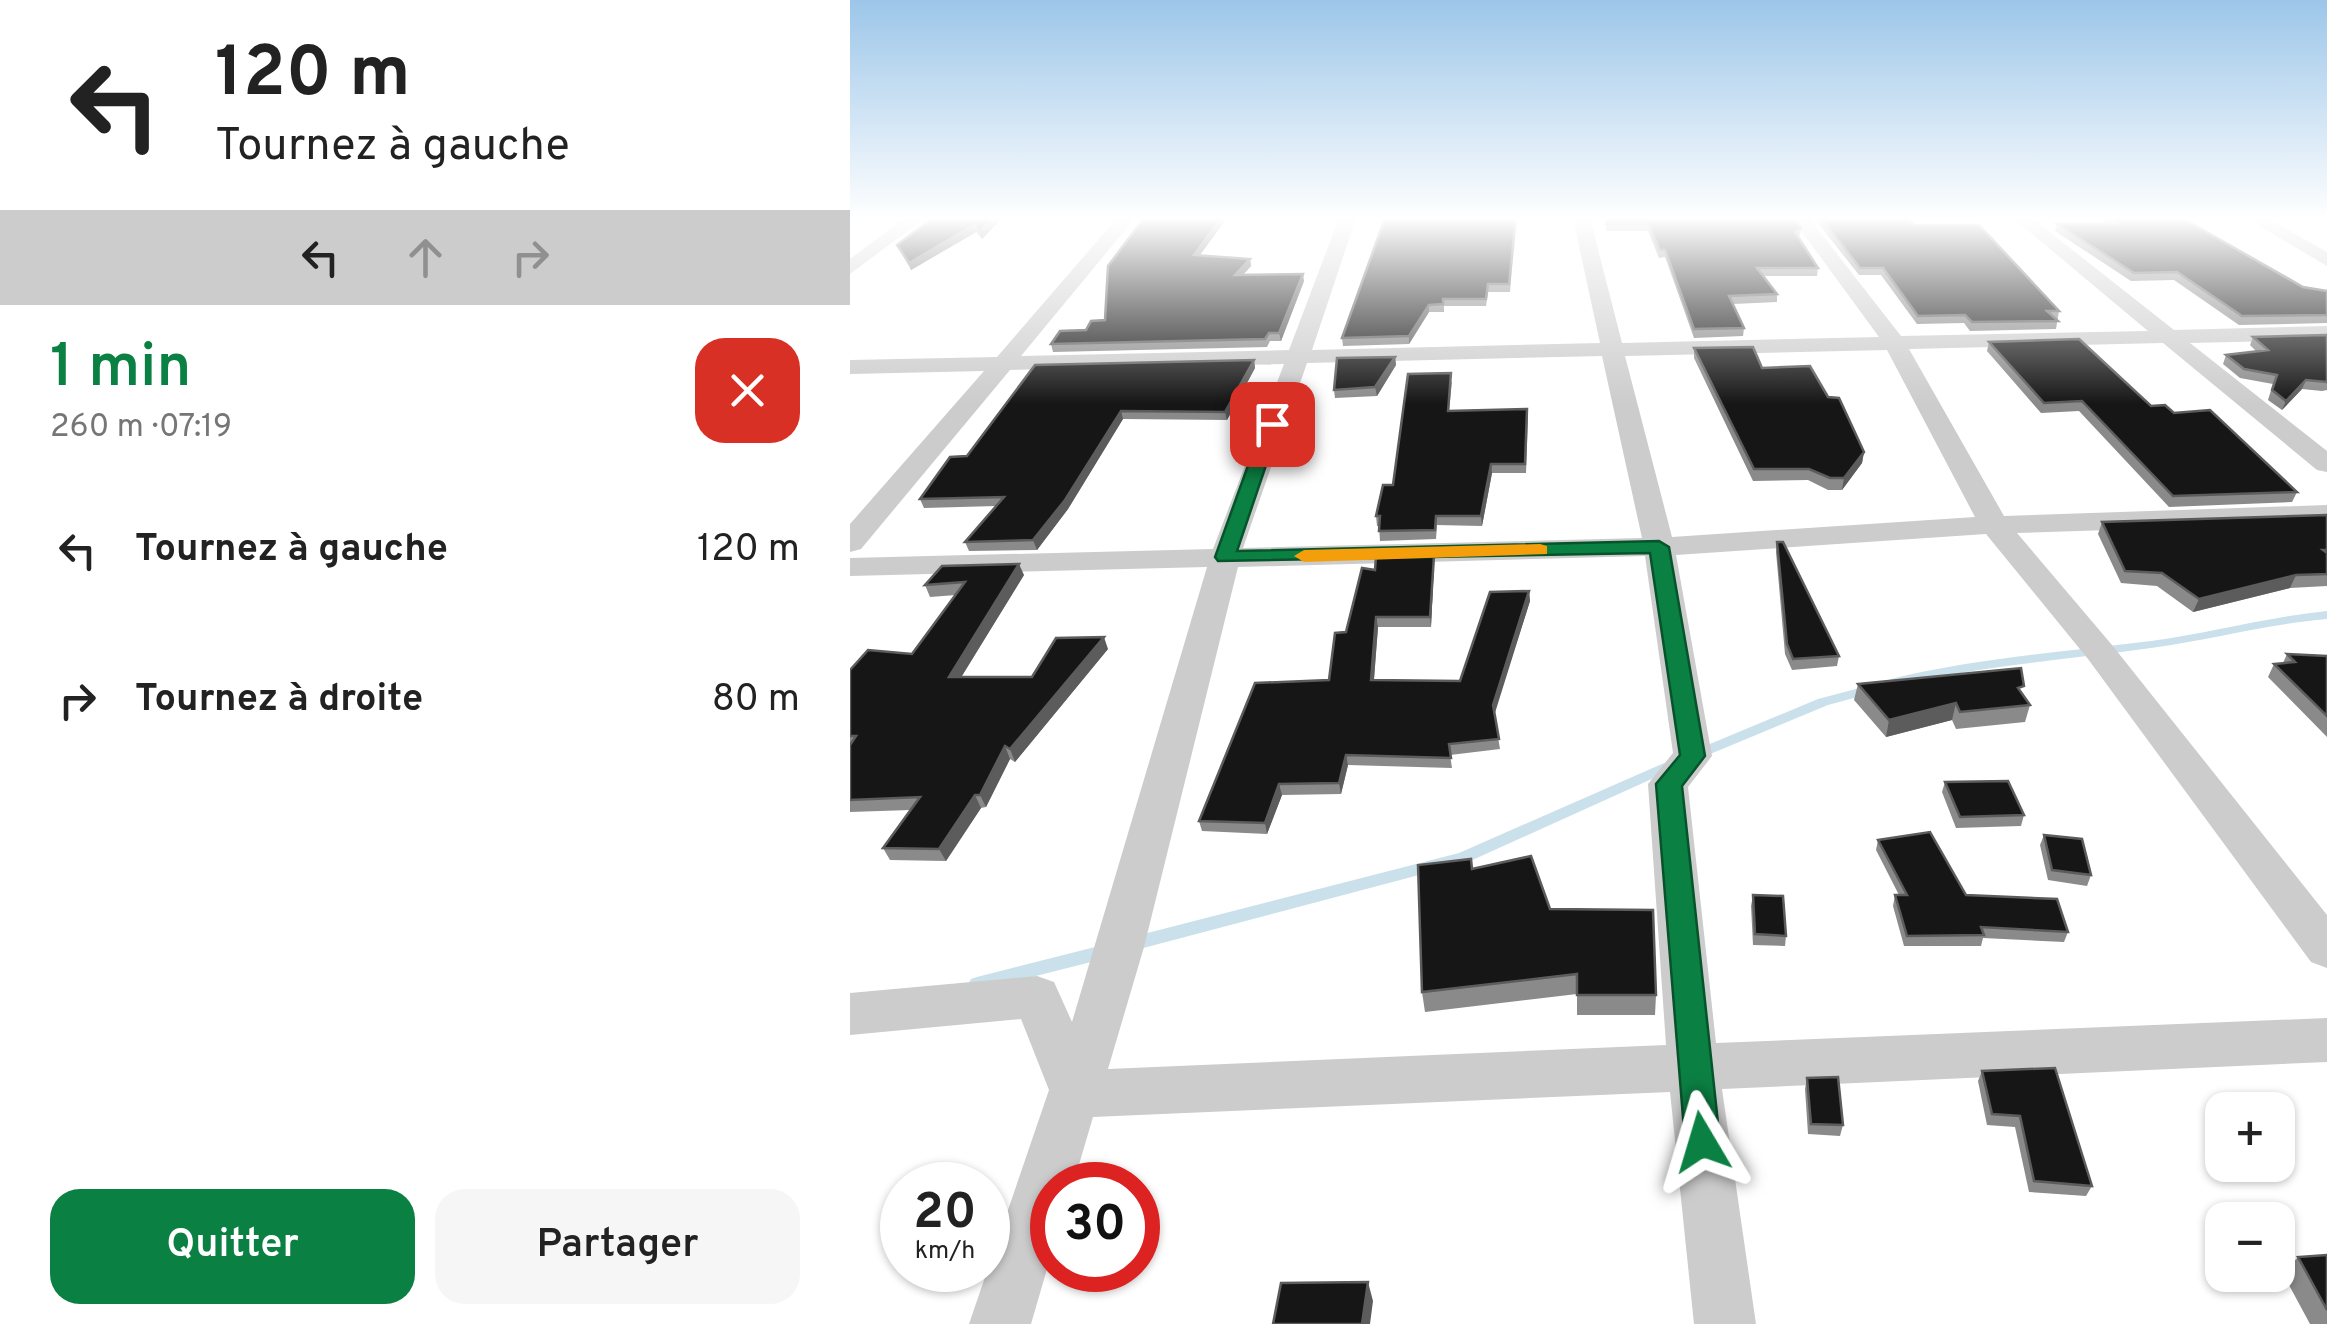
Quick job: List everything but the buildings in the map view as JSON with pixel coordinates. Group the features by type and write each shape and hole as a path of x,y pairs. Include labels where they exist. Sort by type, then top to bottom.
{"street":[{"path":"850,543 1075,280"},
{"path":"1000,1324 1122,947 1225,557 1324,280"},
{"path":"1594,280 1659,547 1681,770 1693,1068 1725,1324"},
{"path":"1847,280 1894,342 1994,525 2100,652 2327,949"},
{"path":"2098,280 2327,464"},
{"path":"850,367 2327,332"},
{"path":"850,567 1659,547 1994,525 2327,514"},
{"path":"850,1014 1037,997 1076,1094"},
{"path":"1076,1094 2327,1040"}],"waterway":[{"path":"1891,683 1989,664 2154,644 2327,615"},
{"path":"1698,754 1823,702 1871,689"},
{"path":"1132,944 1463,858 1671,765"},
{"path":"977,984 1107,951"}],"slow traffic":[{"path":"1304,556 1540,550"}],"route":[{"path":"1272,424 1225,557 1659,547 1693,756 1668,784 1702,1142"}]}
